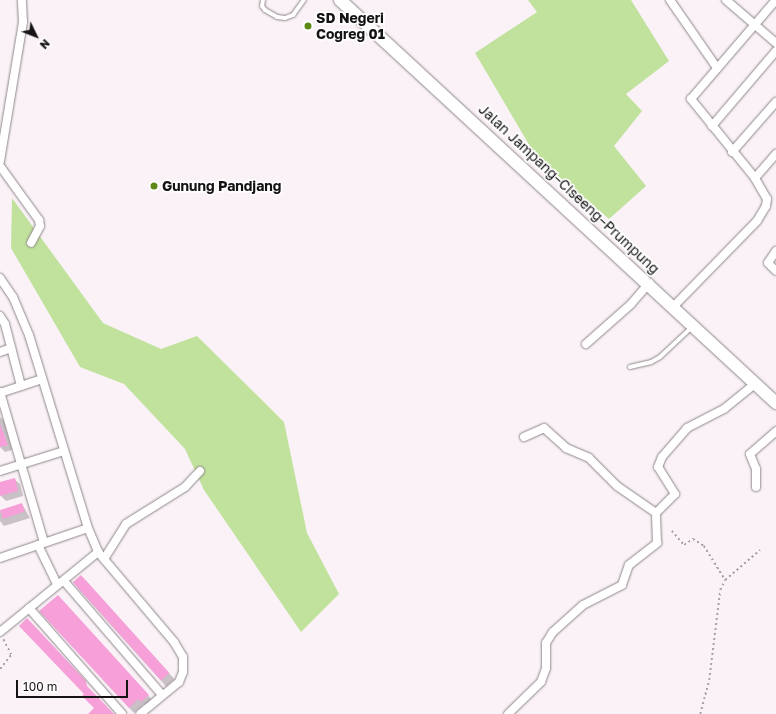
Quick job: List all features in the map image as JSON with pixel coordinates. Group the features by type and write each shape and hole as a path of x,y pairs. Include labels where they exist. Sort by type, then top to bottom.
{"main road":[{"name":"Jalan Jampang–Ciseeng–Prumpung","path":"340,0 674,306 776,403"}],"street":[{"path":"0,162 2,129 23,22 22,0"},
{"path":"670,0 717,68"},
{"path":"674,306 763,212 767,199 755,178 732,152 691,99 776,0"},
{"path":"728,1 776,43"},
{"path":"712,126 776,51"},
{"path":"732,152 776,102"},
{"path":"755,178 776,154"},
{"path":"0,166 38,220 40,226 31,243"},
{"path":"776,251 768,263 776,271"},
{"path":"0,278 19,310 88,528 98,552 174,642 183,657 182,677 140,714"},
{"path":"586,344 631,304 648,283"},
{"path":"0,316 11,348 21,386"},
{"path":"0,352 11,348"},
{"path":"42,379 0,393 22,464 41,544 61,582 162,695"},
{"path":"508,714 541,682 546,668 546,643 553,632 583,605 622,585 629,565 654,547 658,539 655,524 656,513 675,494 658,467 662,457 687,428 724,409 756,383"},
{"path":"524,437 544,428 566,448 589,458 618,486 656,513"},
{"path":"756,487 756,469 750,454 776,430"},
{"path":"0,471 64,451"},
{"path":"104,559 126,524 185,487 200,471"},
{"path":"0,558 88,528"},
{"path":"1,634 29,608 98,552"},
{"path":"29,608 122,714"}],"lane":[{"path":"263,0 262,6 266,10 277,17 285,18 293,15 304,0"},
{"path":"630,366 651,362 660,357 694,325"}],"path":[{"path":"672,531 684,545 693,539 704,546 725,580"},
{"path":"700,714 709,680 718,595 725,580 760,550"},
{"path":"0,669 11,654 1,634"}],"green space":[{"path":"528,0 631,0 669,61 626,94 642,111 614,146 646,186 609,219 537,158 475,53 537,12"},
{"path":"12,198 103,323 161,349 197,336 284,422 307,533 339,594 301,632 204,490 185,449 124,384 80,367 11,248"}],"building":[{"path":"0,424 8,445 0,447"},
{"path":"15,478 18,491 0,496 0,482"},
{"path":"22,503 25,512 3,519 0,510"},
{"path":"81,575 169,673 161,680 73,582"},
{"path":"58,595 149,695 141,702 138,699 129,708 39,611"},
{"path":"27,618 86,681 87,686 114,714 88,714 94,708 82,696 84,694 19,626"}],"place":[{"name":"SD Negeri Cogreg 01","path":"308,26"},
{"name":"Gunung Pandjang","path":"154,186"}]}
